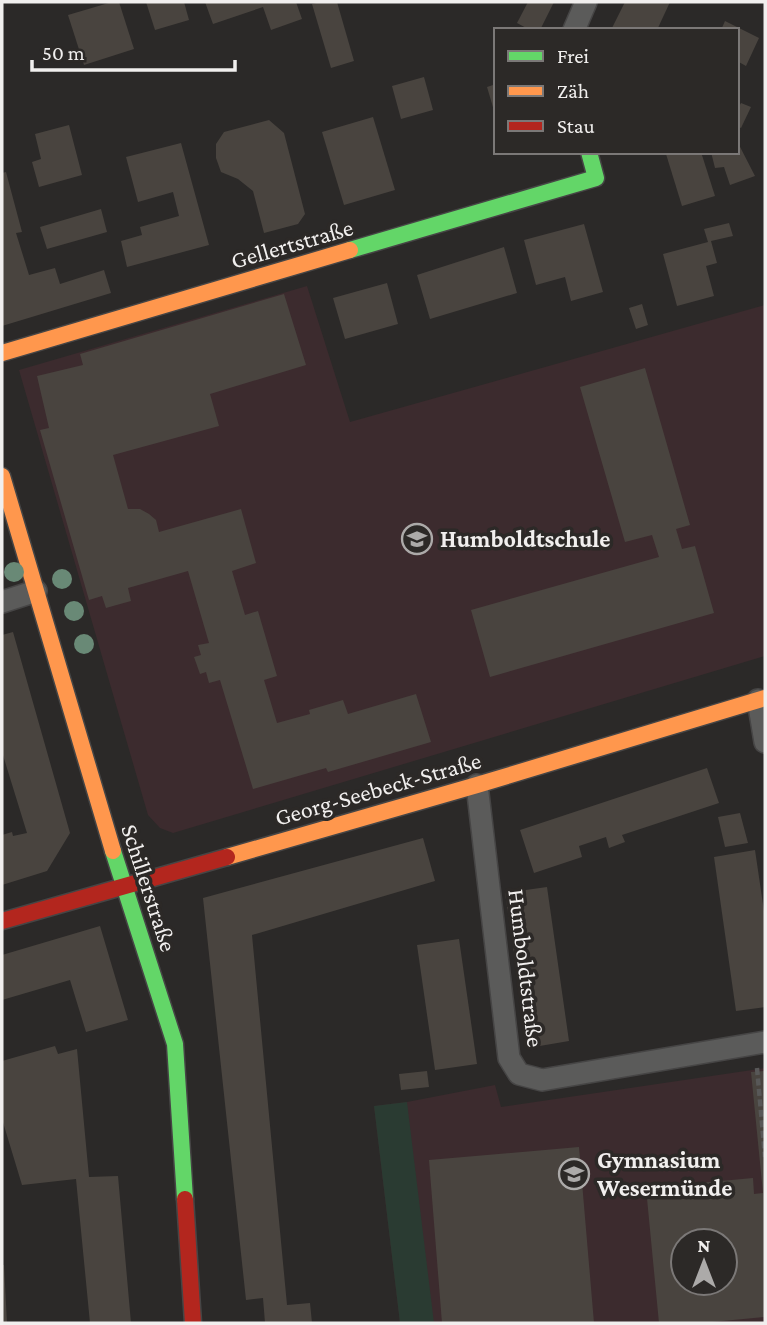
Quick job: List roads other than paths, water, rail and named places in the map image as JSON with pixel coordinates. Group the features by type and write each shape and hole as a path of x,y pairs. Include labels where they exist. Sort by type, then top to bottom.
{"street":[{"path":"575,28 586,2"},
{"name":"Gellertstraße","path":"2,353 596,178 590,154"},
{"name":"Schillerstraße","path":"2,476 174,1044 193,1323"},
{"path":"2,602 36,592"},
{"path":"762,699 765,742"},
{"name":"Georg-Seebeck-Straße","path":"2,921 477,785 762,699"},
{"name":"Humboldtstraße","path":"477,785 509,1058 519,1074 542,1080 760,1043"}],"place":[{"name":"Humboldtschule","path":"417,539"},
{"name":"Gymnasium Wesermünde","path":"574,1174"}]}
